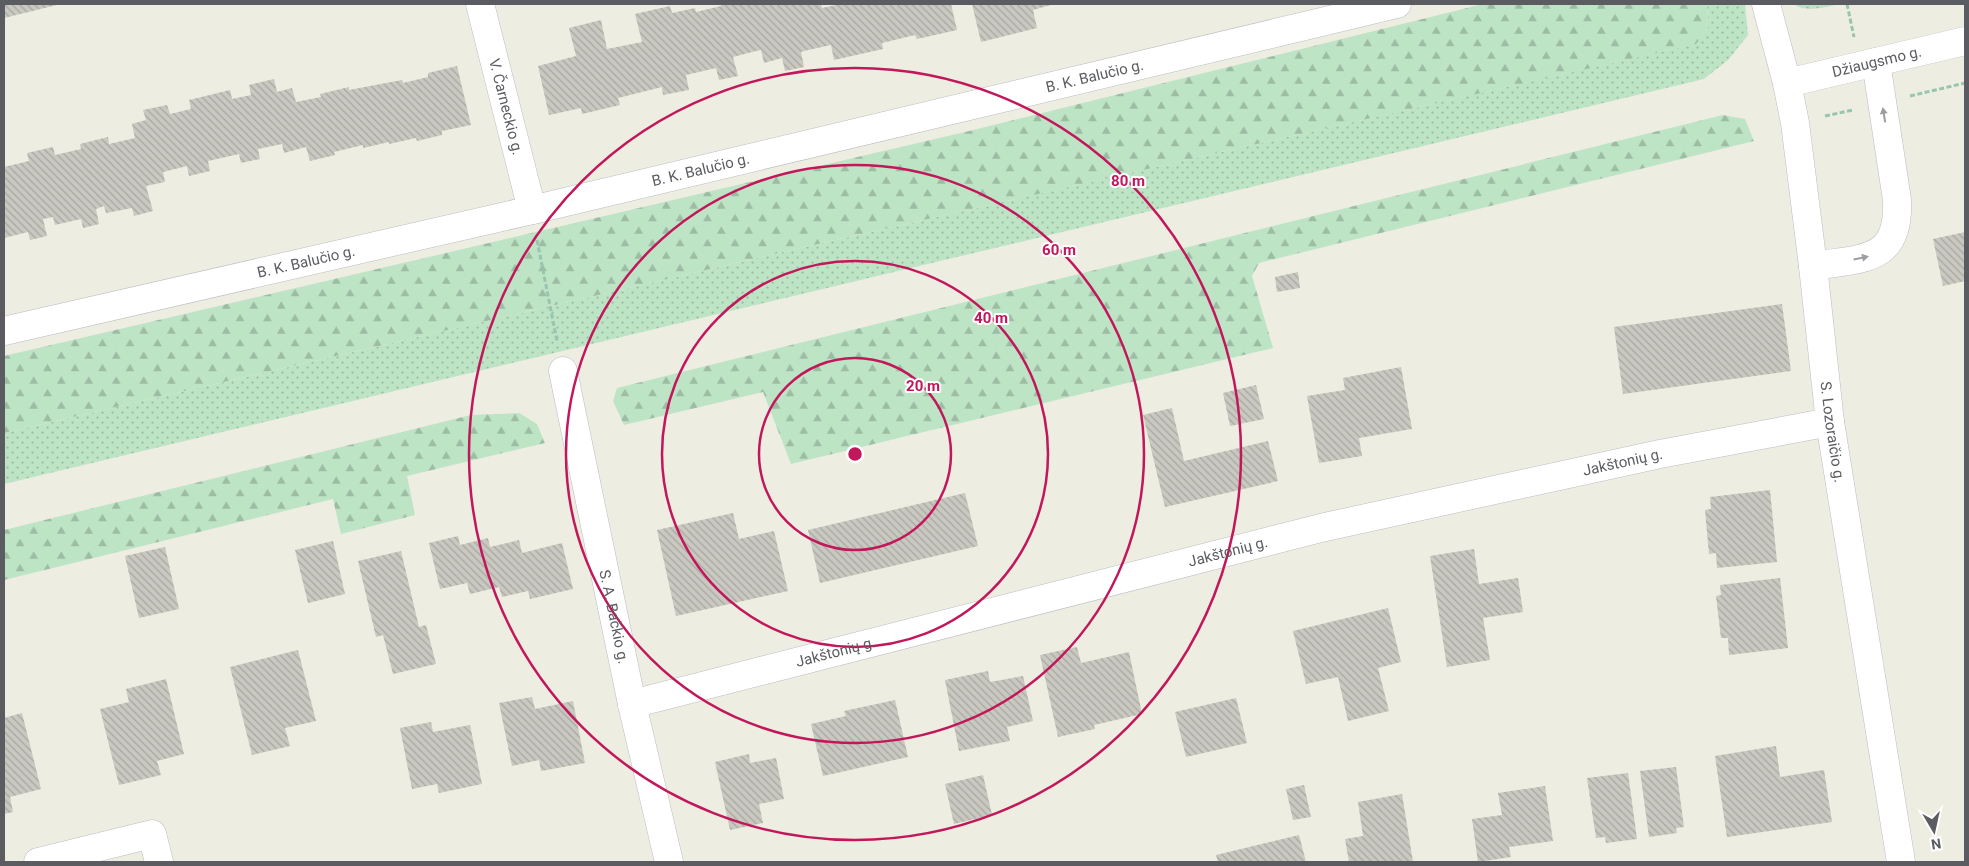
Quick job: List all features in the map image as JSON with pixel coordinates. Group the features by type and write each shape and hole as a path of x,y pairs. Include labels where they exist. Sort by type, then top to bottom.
{"street":[{"name":"V. Čarneckio g.","path":"480,4 532,210"},
{"name":"B. K. Balučio g.","path":"4,331 532,210 1397,4"},
{"name":"S. Lozoraičio g.","path":"1766,4 1787,83 1795,123 1830,422 1901,862"},
{"name":"Džiaugsmo g.","path":"1787,83 1965,41"},
{"path":"1813,266 1871,256 1881,251 1894,235 1898,212 1897,200 1876,62"},
{"name":"S. A. Bačkio g.","path":"563,371 632,704 669,862"},
{"name":"Jakštonių g.","path":"632,704 1325,527 1650,456 1830,422"},
{"path":"38,862 152,834 159,862"}],"path":[{"path":"532,210 563,371"}],"green space":[{"path":"1483,4 1707,4 1708,28 1696,44 783,252 4,433 4,356 965,132"},
{"path":"1707,4 1745,4 1748,35 1728,60 1704,79 4,484 4,433 783,252 1695,44 1708,28"},
{"path":"1794,4 1841,4 1810,9"},
{"path":"1723,115 1745,119 1754,141 1259,263 1252,276 1273,348 791,464 763,392 624,425 613,401 617,388"},
{"path":"519,413 537,424 545,443 407,476 415,515 341,534 333,499 4,580 4,530 471,415"}],"building":[{"path":"4,4 61,4 4,18"},
{"path":"721,4 821,4 822,8 841,4 951,4 957,30 917,39 915,35 882,43 883,49 834,60 831,45 804,51 801,52 804,67 785,71 782,58 764,63 761,50 756,51 733,57 738,76 719,80 716,68 686,75 689,90 663,95 662,87 618,98 620,105 582,114 581,108 549,115 538,66 576,56 569,28 601,20 607,49 642,42 635,14 670,6 672,13 695,8 696,12 721,6"},
{"path":"972,4 1054,4 1033,10 1037,28 981,42"},
{"path":"457,66 471,125 442,131 442,135 417,141 416,138 363,148 363,145 334,152 335,155 310,161 306,147 284,153 282,144 258,149 260,159 241,163 239,154 208,161 210,171 189,176 187,166 163,172 165,182 146,186 153,211 134,216 132,208 106,213 104,206 96,209 99,224 83,228 81,219 55,225 53,217 43,219 47,236 30,240 28,232 4,238 4,167 29,161 27,153 53,147 55,155 81,149 80,144 108,137 109,144 135,138 132,124 146,120 143,110 167,105 170,114 191,109 189,100 230,90 232,99 251,95 249,85 274,79 277,92 292,88 296,102 321,97 320,94 349,87 349,90 402,80 403,83 428,77 428,73"},
{"path":"1965,232 1965,281 1943,286 1933,239"},
{"path":"1298,272 1300,288 1277,292 1275,277"},
{"path":"1782,304 1791,371 1623,394 1614,327"},
{"path":"1401,367 1412,429 1359,438 1362,456 1319,463 1307,396 1345,390 1343,378"},
{"path":"1256,385 1264,419 1230,426 1223,393"},
{"path":"1172,408 1184,461 1268,441 1278,481 1165,507 1143,415"},
{"path":"1770,490 1777,562 1717,568 1716,553 1709,554 1705,510 1711,509 1710,497"},
{"path":"965,493 978,546 820,583 808,530"},
{"path":"733,513 739,539 774,531 788,591 676,616 657,530"},
{"path":"458,536 460,545 488,538 490,547 519,540 522,553 562,543 573,589 530,599 528,591 502,597 499,587 470,594 467,583 440,589 429,543"},
{"path":"333,541 345,594 308,603 295,550"},
{"path":"165,547 179,609 139,618 125,556"},
{"path":"1474,549 1479,584 1518,578 1523,612 1483,618 1490,660 1447,667 1430,556"},
{"path":"401,551 419,627 426,625 436,664 393,674 383,635 376,637 358,561"},
{"path":"1780,578 1788,648 1729,655 1728,638 1721,638 1716,596 1721,595 1720,585"},
{"path":"1388,608 1401,662 1378,668 1389,711 1348,721 1338,677 1306,684 1293,631"},
{"path":"1077,647 1081,663 1129,652 1142,714 1094,725 1095,729 1058,737 1040,655"},
{"path":"298,650 316,721 285,728 290,746 252,755 230,667"},
{"path":"988,671 990,682 1023,676 1033,721 1007,727 1010,741 959,751 945,680"},
{"path":"166,679 184,754 157,761 161,775 119,785 100,709 129,702 126,689"},
{"path":"532,697 535,709 573,701 585,763 541,771 539,760 512,766 499,703"},
{"path":"1236,698 1247,743 1186,757 1175,712"},
{"path":"895,700 908,757 823,776 811,724 846,716 844,711"},
{"path":"22,713 41,789 10,797 13,812 4,814 4,718"},
{"path":"431,722 433,732 470,725 482,784 439,793 437,784 412,789 400,728"},
{"path":"1776,746 1780,777 1824,770 1832,822 1727,837 1715,756"},
{"path":"749,754 750,763 776,758 784,799 759,804 763,823 730,830 715,762"},
{"path":"1676,767 1684,827 1676,828 1677,833 1649,837 1640,771"},
{"path":"1628,773 1637,839 1606,843 1605,837 1596,838 1587,778"},
{"path":"983,775 992,815 954,824 945,784"},
{"path":"1304,785 1311,817 1293,820 1286,789"},
{"path":"1545,786 1553,841 1509,847 1511,857 1478,862 1472,819 1502,815 1498,793"},
{"path":"1402,794 1413,862 1349,862 1345,839 1363,836 1358,802"},
{"path":"1299,835 1306,862 1218,862 1216,855"}]}
